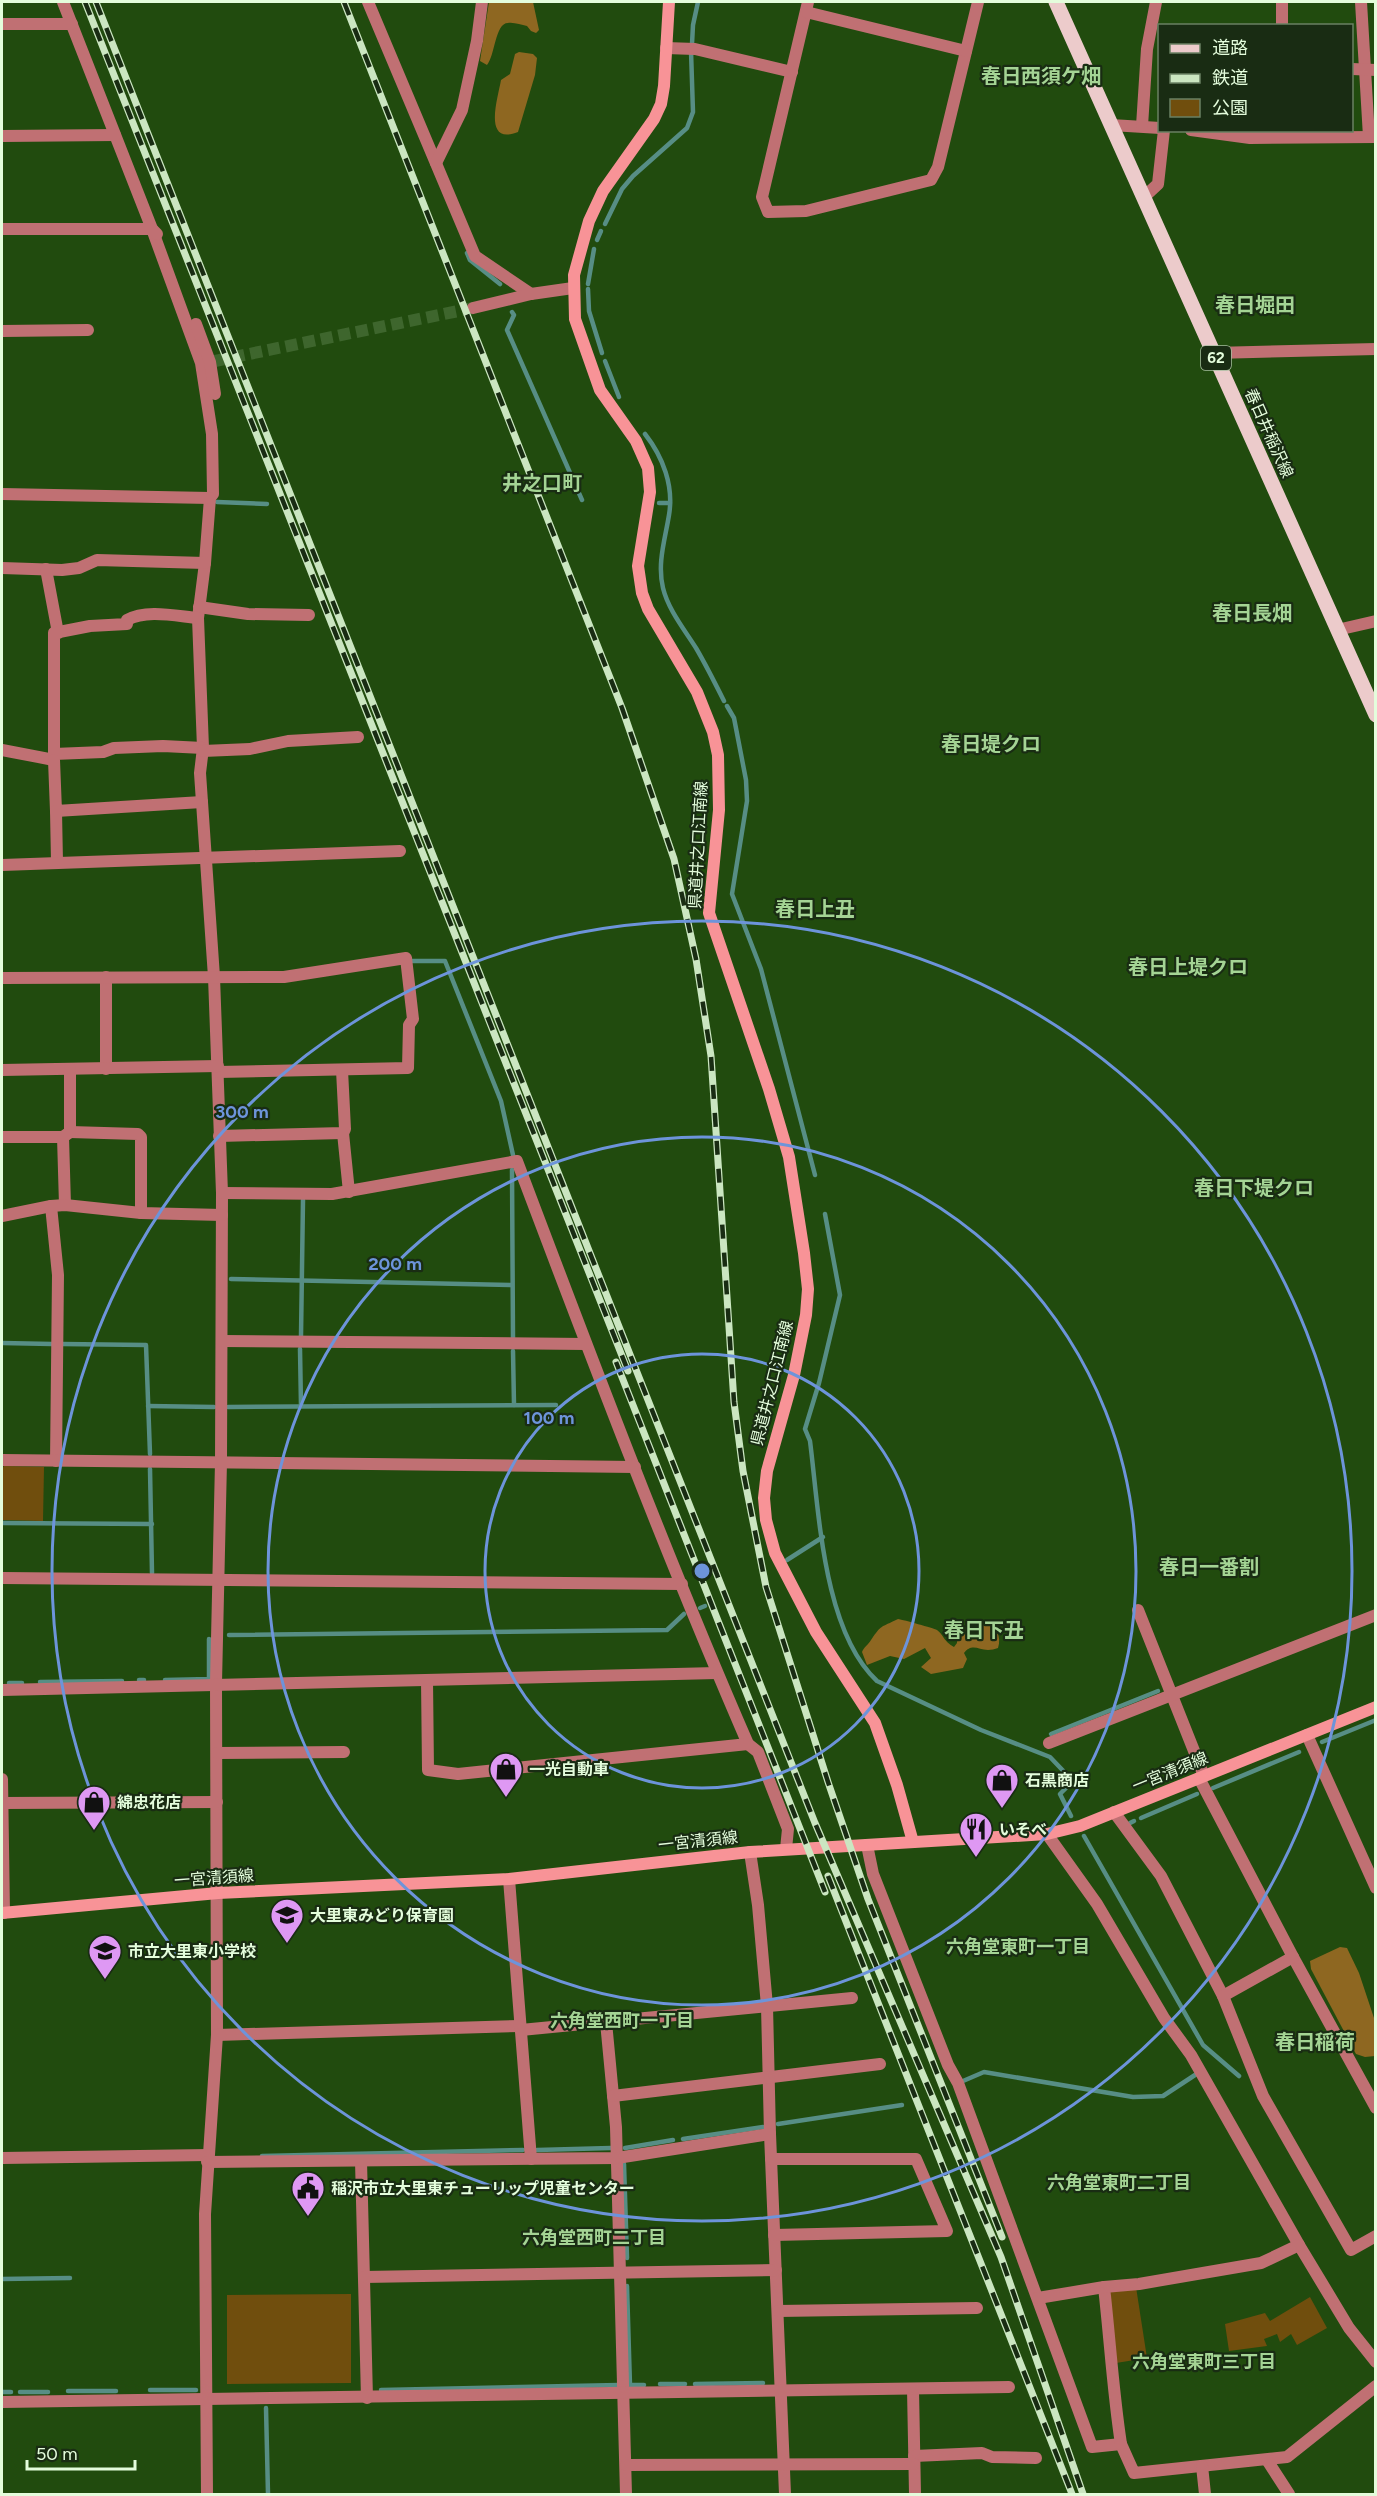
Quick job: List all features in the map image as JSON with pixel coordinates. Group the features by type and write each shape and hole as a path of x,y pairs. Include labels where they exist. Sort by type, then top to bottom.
{"main road":[{"name":"県道井之口江南線","path":"669,2 661,104 654,118 597,201 582,243 573,288 575,319 600,390 636,441 648,468 650,492 638,566 642,592 648,609 697,692 713,732 717,755 718,810 709,913 769,1089 789,1157 804,1253 808,1289 807,1306 794,1375 767,1471 766,1520 775,1553 816,1632 875,1723 914,1842"},
{"name":"春日井稲沢線","path":"1056,2 1376,715"},
{"name":"一宮清須線","path":"3,1913 218,1893 508,1879 750,1852 1047,1834 1080,1826 1376,1707"}],"street":[{"path":"63,2 152,229 201,363 212,434 212,496 206,562 198,613 203,749 200,773 214,977 222,1193 221,1462 216,1683 218,1893 216,2035 205,2214 207,2494"},
{"path":"368,2 475,256 531,294"},
{"path":"436,163 462,110 477,41 482,2"},
{"path":"966,51 807,7 762,197 768,212 806,211 931,180 938,167 978,2"},
{"path":"1142,126 1147,49 1156,2"},
{"path":"1282,2 1282,24"},
{"path":"1206,132 1250,138 1297,134 1372,137 1370,70 1361,2"},
{"path":"2,24 72,24"},
{"path":"666,48 695,49 792,72"},
{"path":"1353,69 1370,70"},
{"path":"1111,125 1158,128"},
{"path":"1144,197 1158,184 1164,132"},
{"path":"2,136 115,135"},
{"path":"2,229 152,229 164,242 213,361 220,433 219,484 212,496"},
{"path":"473,308 531,294 573,288"},
{"path":"2,331 88,330"},
{"path":"1214,352 1376,349"},
{"path":"2,494 212,496"},
{"path":"2,568 46,570 79,568 97,560 206,562"},
{"path":"46,570 58,633"},
{"path":"57,862 54,633 127,624 127,620 132,617 144,614 309,615"},
{"path":"1337,630 1376,621"},
{"path":"2,750 54,757 153,746 250,749 288,741 358,737"},
{"path":"56,812 202,802"},
{"path":"2,865 400,851"},
{"path":"2,978 284,977 406,958 413,1018 409,1024 408,1068 2,1070"},
{"path":"106,977 106,1069"},
{"path":"65,1205 70,1069"},
{"path":"342,1070 345,1129 343,1133 349,1192"},
{"path":"219,1136 343,1133"},
{"path":"2,1137 138,1134 141,1137 141,1213"},
{"path":"222,1193 332,1194 517,1161 586,1344 717,1673 748,1744 758,1752 788,1829 786,1850"},
{"path":"2,1216 65,1205 141,1213 222,1215"},
{"path":"51,1206 58,1275 56,1461"},
{"path":"222,1341 586,1344"},
{"path":"2,1460 635,1467"},
{"path":"2,1578 682,1584"},
{"path":"1138,1610 1202,1777 1293,1957 1372,2091 1376,2108"},
{"path":"1049,1743 1376,1615"},
{"path":"2,1690 216,1683 717,1673"},
{"path":"428,1680 428,1770 458,1774 748,1744"},
{"path":"1307,1734 1376,1888"},
{"path":"217,1753 344,1752"},
{"path":"2,1779 3,1913"},
{"path":"2,1803 217,1802"},
{"path":"1114,1812 1161,1876 1223,1996 1263,2096 1351,2250 1376,2236"},
{"path":"1047,1834 1096,1904 1164,2018 1191,2055 1349,2328 1376,2362"},
{"path":"867,1845 877,1884 948,2065 958,2084 1092,2447 1121,2444"},
{"path":"750,1852 758,1905 767,2006 785,2494"},
{"path":"508,1879 531,2158"},
{"path":"1223,1996 1293,1957"},
{"path":"216,2035 520,2028 852,1998"},
{"path":"606,2022 617,2158 626,2494"},
{"path":"613,2096 880,2064"},
{"path":"2,2158 361,2161 617,2158 770,2134"},
{"path":"771,2159 916,2158 947,2231 774,2235"},
{"path":"361,2161 367,2398"},
{"path":"1038,2298 1139,2284 1261,2263 1299,2245"},
{"path":"364,2277 776,2270"},
{"path":"1104,2288 1113,2365 1114,2398 1121,2444 1134,2473 1287,2457 1376,2386"},
{"path":"778,2312 977,2308"},
{"path":"2,2402 1009,2387"},
{"path":"913,2389 915,2494"},
{"path":"626,2465 784,2465 914,2460 982,2453 992,2457 1036,2458"},
{"path":"1267,2460 1289,2494"},
{"path":"1202,2466 1204,2494"}],"green space":[{"path":"4,1466 44,1467 43,1521 2,1520 2,1469"},
{"path":"1136,2287 1147,2358 1116,2363 1110,2291"},
{"path":"351,2294 351,2383 227,2384 227,2295"},
{"path":"1310,2297 1327,2328 1297,2345 1291,2334 1280,2342 1277,2334 1264,2339 1267,2346 1229,2351 1225,2324 1265,2313 1270,2321"}],"shaded area":[{"path":"489,2 533,2 539,30 536,33 527,26 504,24 500,28 487,65 480,61"},
{"path":"519,52 533,54 537,58 535,75 518,132 507,135 500,132 496,126 496,108 501,80 510,74 515,54"},
{"path":"898,1619 937,1630 954,1647 957,1643 958,1628 968,1626 973,1628 985,1622 997,1632 998,1648 988,1650 970,1648 964,1653 967,1659 963,1668 931,1674 921,1667 931,1658 925,1648 904,1659 890,1656 867,1665 862,1652 864,1649 884,1625"},
{"path":"1340,1947 1347,1948 1359,1973 1375,2021 1375,2056 1365,2057 1356,2054 1311,1969 1310,1961"}],"waterway":[{"path":"692,44 698,2"},
{"path":"605,224 622,189 633,176 687,128 693,112 691,51"},
{"path":"597,240 601,231"},
{"path":"588,284 594,249"},
{"path":"467,253 470,260 500,284"},
{"path":"588,289 589,311 602,353"},
{"path":"512,312 514,315 507,330 582,500"},
{"path":"605,361 619,397"},
{"path":"645,434 662,462 670,493 669,515 661,561 661,579 665,596 700,654 724,701"},
{"path":"217,502 267,504"},
{"path":"659,503 670,503"},
{"path":"727,706 734,718 746,780 747,801 732,894 761,969 815,1175"},
{"path":"411,961 445,961 501,1101 513,1155"},
{"path":"512,1170 513,1339"},
{"path":"301,1336 303,1200"},
{"path":"825,1214 840,1295 819,1383 805,1429 810,1441 827,1568 834,1602 845,1632 859,1659 877,1681 981,1730 1050,1757 1071,1779 1071,1783 1060,1794 1071,1816"},
{"path":"231,1279 512,1285"},
{"path":"2,1343 52,1344"},
{"path":"62,1344 146,1345 150,1454"},
{"path":"300,1349 301,1406"},
{"path":"513,1351 514,1405"},
{"path":"228,1407 556,1405"},
{"path":"148,1406 214,1407"},
{"path":"150,1469 152,1573"},
{"path":"2,1523 152,1524"},
{"path":"787,1560 823,1537"},
{"path":"700,1608 705,1606"},
{"path":"229,1635 667,1630 684,1614"},
{"path":"165,1680 209,1679 209,1639"},
{"path":"139,1680 144,1680"},
{"path":"40,1682 122,1681"},
{"path":"9,1683 22,1683"},
{"path":"1051,1734 1158,1691"},
{"path":"1322,1742 1376,1720"},
{"path":"1213,1788 1299,1752"},
{"path":"1141,1818 1197,1794"},
{"path":"1130,1823 1134,1821"},
{"path":"1084,1836 1203,2045 1239,2076"},
{"path":"963,2081 984,2072 1133,2097 1163,2096 1195,2075"},
{"path":"778,2124 902,2105"},
{"path":"683,2139 763,2127"},
{"path":"625,2148 673,2140"},
{"path":"537,2150 611,2148"},
{"path":"262,2156 523,2150"},
{"path":"624,2164 627,2258"},
{"path":"2,2279 70,2278"},
{"path":"627,2286 630,2385"},
{"path":"695,2384 763,2383"},
{"path":"660,2384 685,2384"},
{"path":"381,2390 619,2385"},
{"path":"629,2385 644,2385"},
{"path":"150,2390 196,2390"},
{"path":"68,2391 116,2391"},
{"path":"2,2392 11,2392"},
{"path":"20,2392 48,2392"},
{"path":"266,2408 268,2494"}],"tunnel":[{"path":"215,361 473,308"}],"railway":[{"path":"85,2 628,1371"},
{"path":"96,2 815,1823 1001,2257 1083,2494"},
{"path":"344,2 622,708 674,859 696,959 711,1056 734,1402 743,1471 766,1587 868,1899 1002,2237"},
{"path":"616,1362 825,1892"},
{"path":"828,1876 1072,2494"}],"place":[{"name":"一光自動車","path":"506,1798"},
{"name":"石黒商店","path":"1002,1809"},
{"name":"綿忠花店","path":"94,1831"},
{"name":"いそべ","path":"976,1858"},
{"name":"大里東みどり保育園","path":"287,1944"},
{"name":"市立大里東小学校","path":"105,1980"},
{"name":"稲沢市立大里東チューリップ児童センター","path":"308,2217"}],"district":[{"name":"春日西須ケ畑","path":"1041,76"},
{"name":"春日堀田","path":"1255,305"},
{"name":"井之口町","path":"542,483"},
{"name":"春日長畑","path":"1252,613"},
{"name":"春日堤クロ","path":"991,744"},
{"name":"春日上丑","path":"815,909"},
{"name":"春日上堤クロ","path":"1188,967"},
{"name":"春日下堤クロ","path":"1254,1188"},
{"name":"春日一番割","path":"1209,1567"},
{"name":"春日下丑","path":"984,1630"},
{"name":"六角堂東町一丁目","path":"1018,1947"},
{"name":"六角堂西町一丁目","path":"622,2021"},
{"name":"春日稲荷","path":"1315,2042"},
{"name":"六角堂東町二丁目","path":"1119,2183"},
{"name":"六角堂西町二丁目","path":"594,2238"},
{"name":"六角堂東町三丁目","path":"1204,2362"}]}
